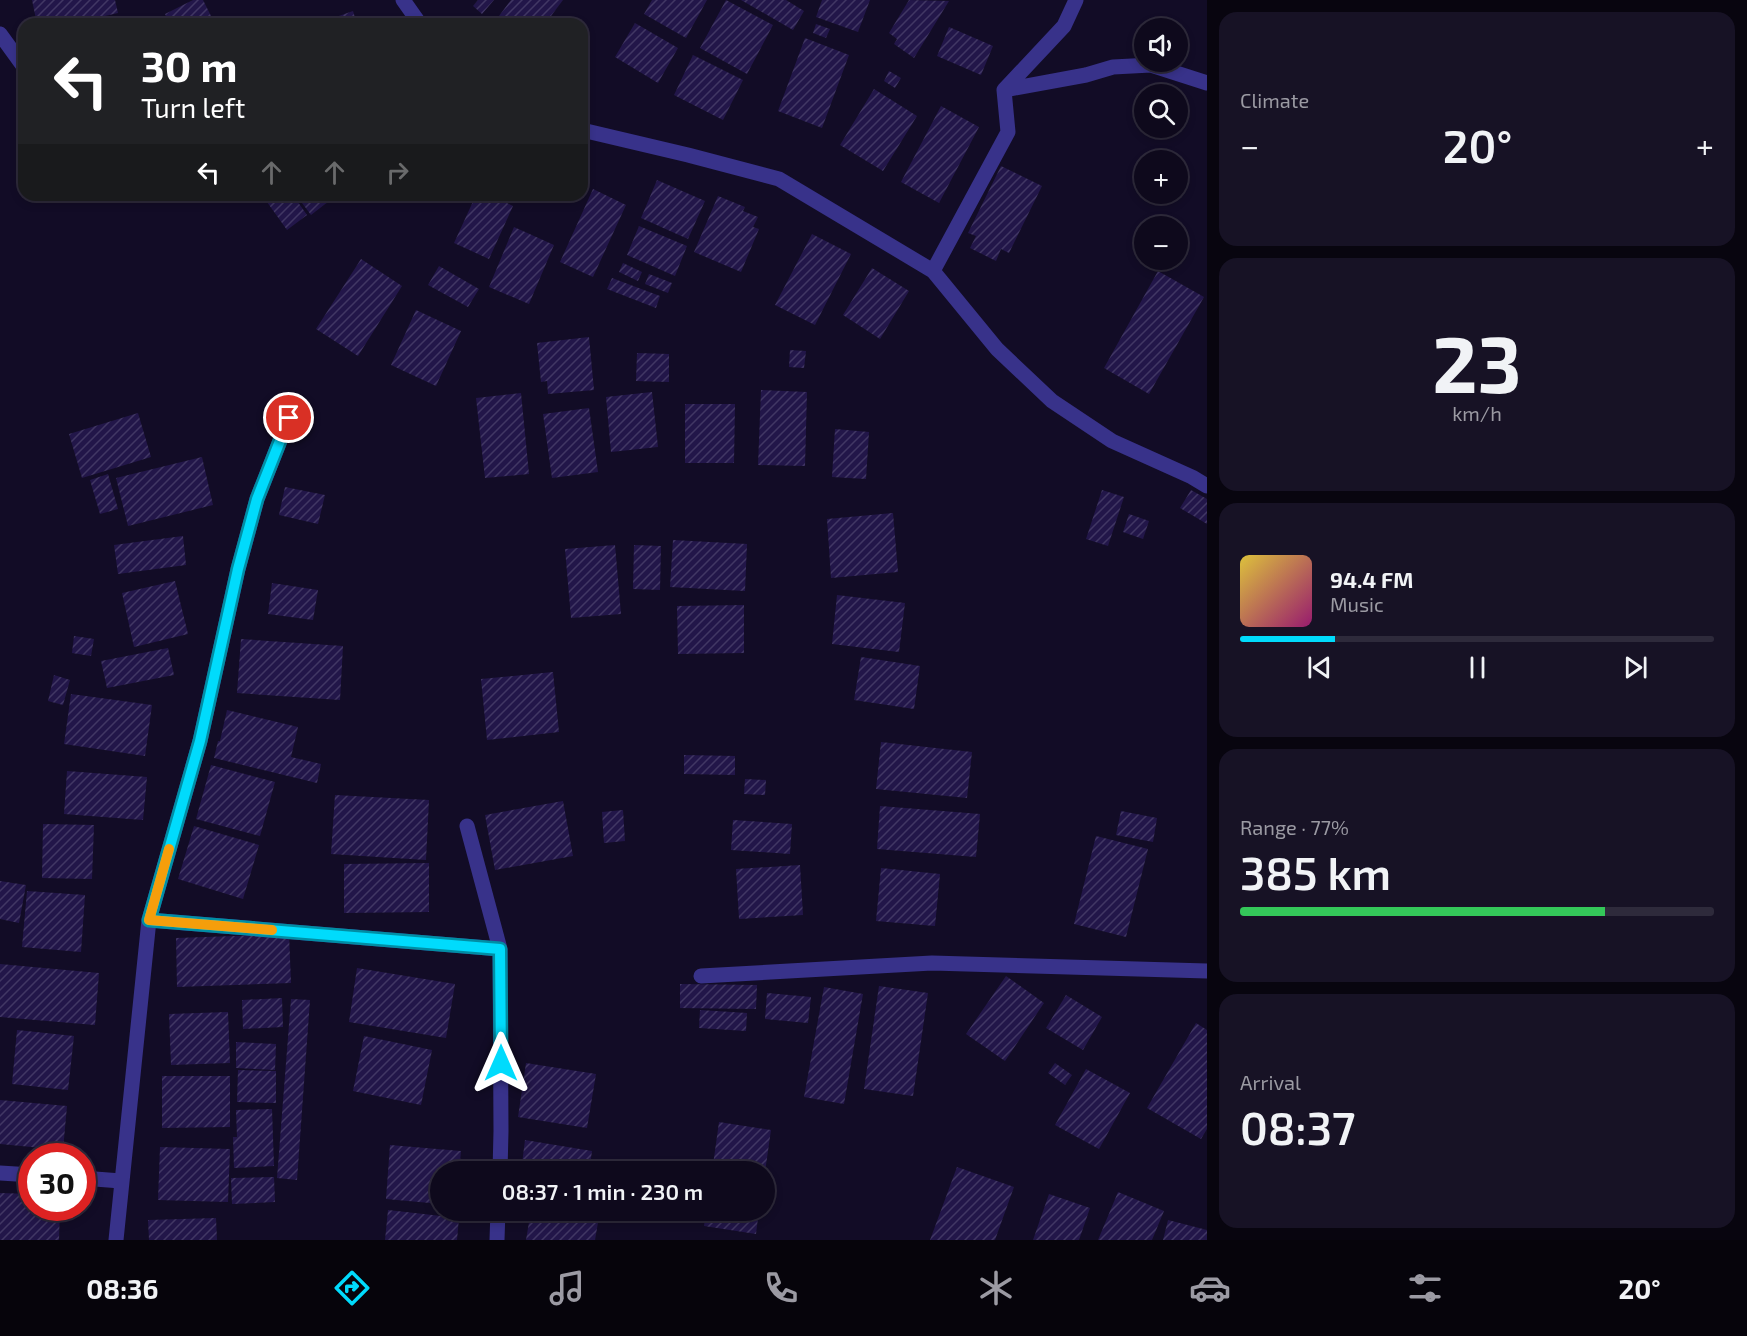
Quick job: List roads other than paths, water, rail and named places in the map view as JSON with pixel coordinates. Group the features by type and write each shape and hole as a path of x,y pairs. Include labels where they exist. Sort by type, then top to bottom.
{"street":[{"path":"403,0 416,18"},
{"path":"933,271 1008,132 1004,90 1064,26 1076,0"},
{"path":"0,34 18,59"},
{"path":"1004,90 1086,75 1113,67 1151,65 1207,83"},
{"path":"588,131 779,179 933,271 997,349 1052,401 1112,441 1207,486"},
{"path":"116,1240 149,920 200,741 238,569 257,499 289,418"},
{"path":"467,826 500,949 500,1161"},
{"path":"149,920 500,949"},
{"path":"701,976 932,963 1207,971"},
{"path":"0,1173 18,1174"},
{"path":"96,1179 121,1181"},
{"path":"497,1240 498,1221"}]}
